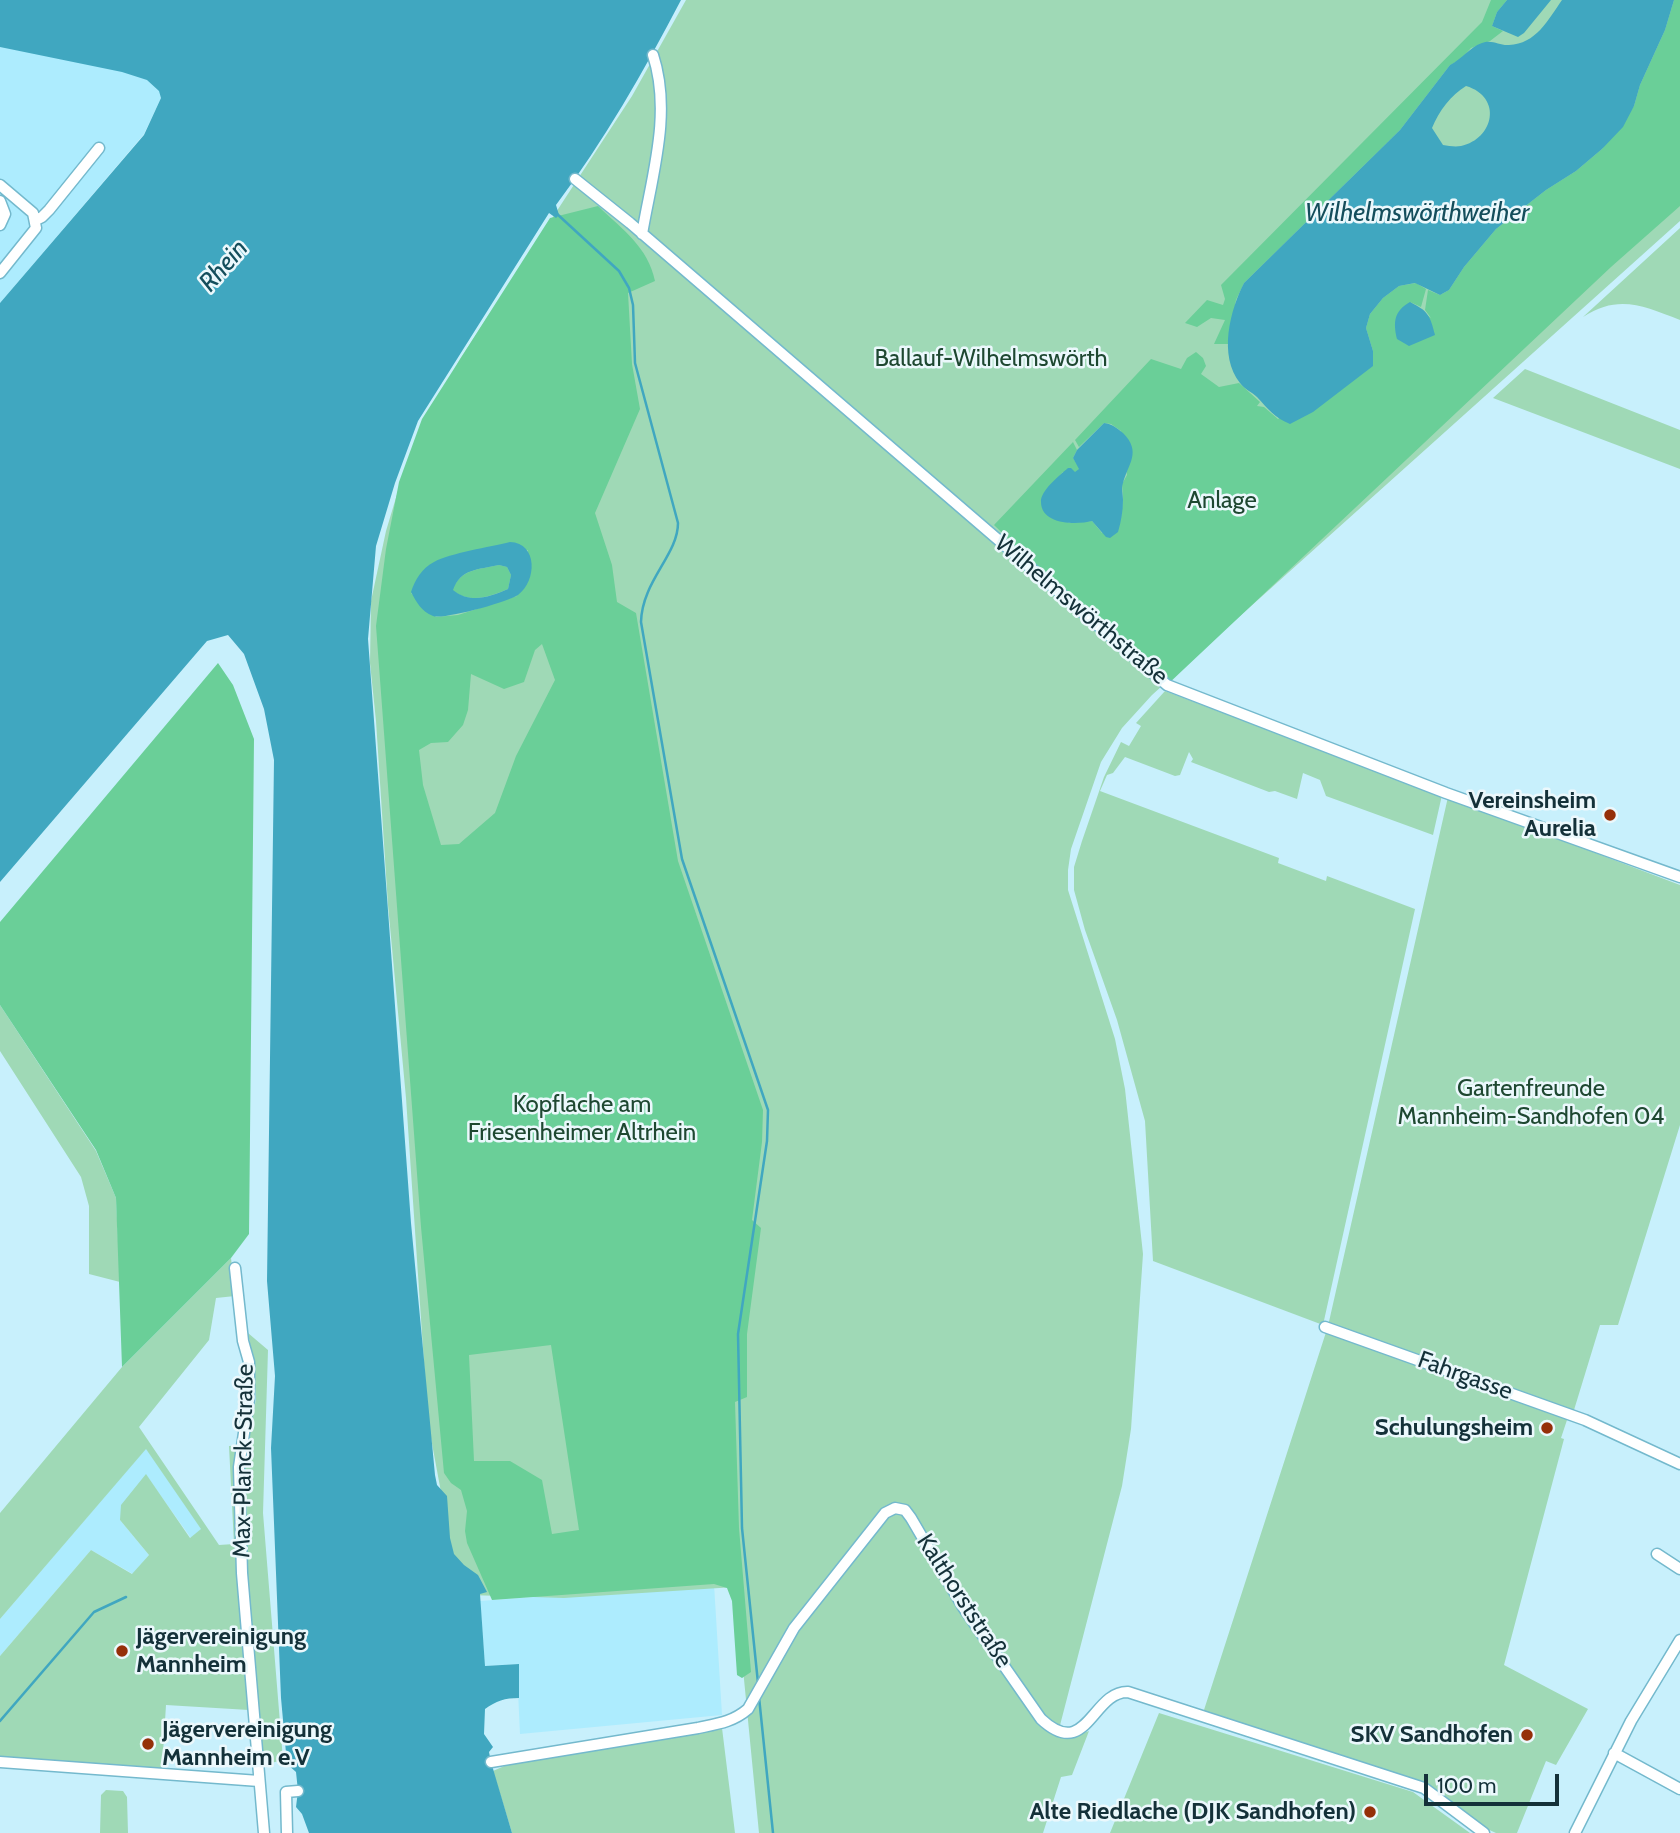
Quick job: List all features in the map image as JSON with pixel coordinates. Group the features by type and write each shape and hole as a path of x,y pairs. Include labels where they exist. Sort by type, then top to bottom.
{"street":[{"path":"642,234 658,148 661,116 661,85 653,55"},
{"path":"36,220 49,210 99,148"},
{"name":"Wilhelmswörthstraße","path":"575,179 1167,685 1446,793 1680,877"},
{"path":"0,185 26,206 36,220 32,236 0,273"},
{"path":"0,201 5,214 0,225"},
{"name":"Max-Planck-Straße","path":"235,1268 243,1341 249,1362 249,1399 239,1467 242,1573 264,1833"},
{"name":"Fahrgasse","path":"1325,1327 1585,1420 1680,1464"},
{"name":"Kalthorststraße","path":"491,1762 727,1722 748,1709 794,1628 885,1513 895,1508 905,1510 962,1607 1041,1719 1051,1727 1063,1732 1078,1731 1112,1695 1128,1692 1424,1788 1485,1833"},
{"path":"1657,1554 1680,1569"},
{"path":"1575,1833 1614,1753 1680,1640"},
{"path":"1614,1753 1680,1788"},
{"path":"0,1762 259,1781"},
{"path":"287,1833 286,1792 298,1791"}],"shaded area":[{"path":"0,0 182,0 161,98 144,134 0,303"},
{"path":"146,1448 202,1529 191,1538 146,1475 120,1520 149,1555 133,1574 91,1550 0,1656 0,1619"},
{"path":"714,1584 722,1715 520,1734 519,1664 485,1666 480,1601"}],"green space":[{"name":"Ballauf-Wilhelmswörth","path":"686,0 1680,0 1680,221 1152,695 1122,728 1101,762 1071,849 1068,890 1115,1039 1125,1089 1143,1254 1131,1429 1122,1486 1058,1733 1075,1736 1089,1731 1072,1775 1061,1777 1043,1833 759,1833 735,1587 564,1598 469,1595 453,1557 428,1422 406,1098 370,663 371,601 386,531 404,471 426,421 460,359 632,96"},
{"path":"1491,0 1507,0 1497,12 1492,26 1503,31 1490,41 1471,48 1460,60 1450,65 1400,130 1244,283 1236,300 1228,344 1214,344 1225,320 1211,318 1197,327 1185,323 1207,300 1223,305 1225,299 1221,285 1482,22"},
{"name":"Anlage","path":"1674,0 1680,0 1680,206 1611,267 1167,685 1104,632 994,525 1073,442 1077,450 1073,458 1080,469 1077,472 1063,472 1044,493 1069,523 1092,521 1102,533 1121,519 1122,484 1127,475 1121,431 1104,423 1079,447 1075,440 1151,359 1181,369 1187,358 1196,352 1203,358 1206,366 1201,374 1219,387 1239,383 1260,402 1257,406 1264,407 1278,419 1373,351 1366,328 1370,314 1383,298 1399,286 1416,283 1426,289 1421,307 1410,302 1431,318 1425,310 1428,290 1440,295 1449,290 1464,267 1496,229 1602,149 1634,106 1640,85 1665,30"},
{"name":"Kopflache am Friesenheimer Altrhein","path":"598,206 625,231 647,258 655,281 628,293 632,364 640,409 595,513 612,565 617,602 636,613 678,861 763,1110 762,1142 752,1220 761,1228 747,1334 747,1397 735,1402 739,1528 751,1672 742,1678 737,1675 732,1601 727,1588 714,1584 492,1600 467,1543 467,1511 461,1490 451,1483 444,1473 421,1227 376,626 386,549 399,482 422,419 550,218","holes":["528,550 517,596 458,615 436,617 411,593","542,644 555,680 516,756 495,813 459,844 441,845 423,785 419,750 431,743 448,742 463,725 468,710 471,674 504,689 524,682 535,650","551,1345 579,1530 552,1534 542,1480 510,1461 474,1461 469,1355"]},
{"path":"1680,228 1680,320 1643,307 1620,304 1596,310 1583,317"},
{"path":"1525,369 1680,430 1680,469 1493,398"},
{"path":"499,565 507,567 511,575 508,589 486,597 472,598 452,590 466,574"},
{"path":"218,663 233,685 254,739 249,1234 231,1258 122,1367 116,1198 96,1150 0,1005 0,922"},
{"path":"1165,691 1442,795 1433,835 1326,796 1320,780 1303,773 1297,799 1275,791 1269,792 1191,762 1193,759 1189,752 1180,775 1175,776 1125,757 1113,773 1107,775 1100,791 1279,858 1278,863 1326,881 1327,876 1415,909 1323,1325 1153,1261 1145,1121 1117,1020 1085,930 1074,890 1074,867 1104,777 1121,742 1129,746 1141,726 1136,723"},
{"name":"Gartenfreunde Mannheim-Sandhofen 04","path":"1448,797 1680,885 1680,1125 1618,1325 1600,1325 1574,1410 1567,1420 1561,1438 1564,1439 1504,1665 1588,1709 1556,1765 1546,1761 1517,1833 1496,1833 1485,1828 1427,1786 1203,1713 1328,1326"},
{"path":"0,1005 96,1151 116,1198 120,1282 89,1274 89,1206 81,1177 0,1051"},
{"path":"231,1258 235,1296 216,1298 209,1340 139,1427 219,1545 234,1544 229,1446 247,1445 256,1399 248,1333 268,1350 263,1513 283,1760 263,1765 259,1714 249,1710 166,1705 162,1769 0,1758 0,1656 91,1550 132,1574 149,1555 120,1520 121,1505 146,1474 190,1538 201,1529 146,1449 0,1619 0,1513 122,1367"},
{"path":"1159,1713 1413,1792 1470,1833 1110,1833"},
{"path":"722,1728 735,1833 512,1833 493,1771 520,1759"},
{"path":"106,1790 123,1791 127,1797 128,1833 100,1833 101,1795"}],"water":[{"name":"Rhein","path":"0,0 681,0 623,105 556,205 559,215 556,218 549,213 418,421 376,546 368,639 411,1223 435,1475 437,1485 447,1496 454,1554 478,1575 487,1592 480,1594 485,1666 519,1664 519,1698 501,1700 485,1709 484,1734 493,1747 489,1752 491,1762 512,1833 309,1833 302,1814 296,1807 296,1772 287,1764 281,1698 271,1448 275,1376 267,1281 274,760 264,709 244,654 228,635 207,641 0,882 0,303 144,135 161,98 159,91 147,80 122,72 0,47"},
{"path":"1507,0 1551,0 1518,37 1492,26 1497,12"},
{"name":"Wilhelmswörthweiher","path":"1562,0 1674,0 1665,30 1623,127 1576,171 1546,190 1496,229 1464,267 1449,290 1440,295 1415,283 1399,286 1383,298 1370,314 1366,328 1373,351 1373,366 1313,412 1290,424 1280,419 1242,385 1229,360 1228,333 1234,306 1244,283 1400,130 1450,65 1482,43 1518,44 1534,36","holes":["1466,86 1478,91 1489,108 1487,127 1472,142 1459,146 1443,145 1432,128 1442,110 1450,99"]},
{"path":"1410,302 1427,314 1435,335 1409,346 1397,339 1395,322 1401,309"},
{"path":"1104,423 1123,433 1133,452 1122,485 1123,508 1118,532 1110,538 1092,521 1069,523 1053,519 1043,510 1041,502 1047,488 1068,468 1075,472 1079,469 1073,458 1077,450"},
{"path":"510,542 526,549 532,564 529,581 518,595 476,610 439,617 429,614 417,603 411,592 420,575 430,565 450,556","holes":["499,565 507,567 511,575 508,589 487,597 473,598 453,590 456,583 471,571"]}],"waterway":[{"path":"556,213 619,271 629,288 633,305 635,363 678,523 672,546 647,594 641,622 682,859 768,1110 767,1141 738,1334 742,1528 758,1683"},
{"path":"0,1721 94,1612 126,1597"},
{"path":"759,1697 773,1833"}],"place":[{"name":"Vereinsheim Aurelia","path":"1610,815"},
{"name":"Schulungsheim","path":"1547,1428"},
{"name":"Jägervereinigung Mannheim","path":"122,1651"},
{"name":"SKV Sandhofen","path":"1527,1735"},
{"name":"Jägervereinigung Mannheim e.V","path":"148,1744"},
{"name":"Alte Riedlache (DJK Sandhofen)","path":"1370,1812"}]}
